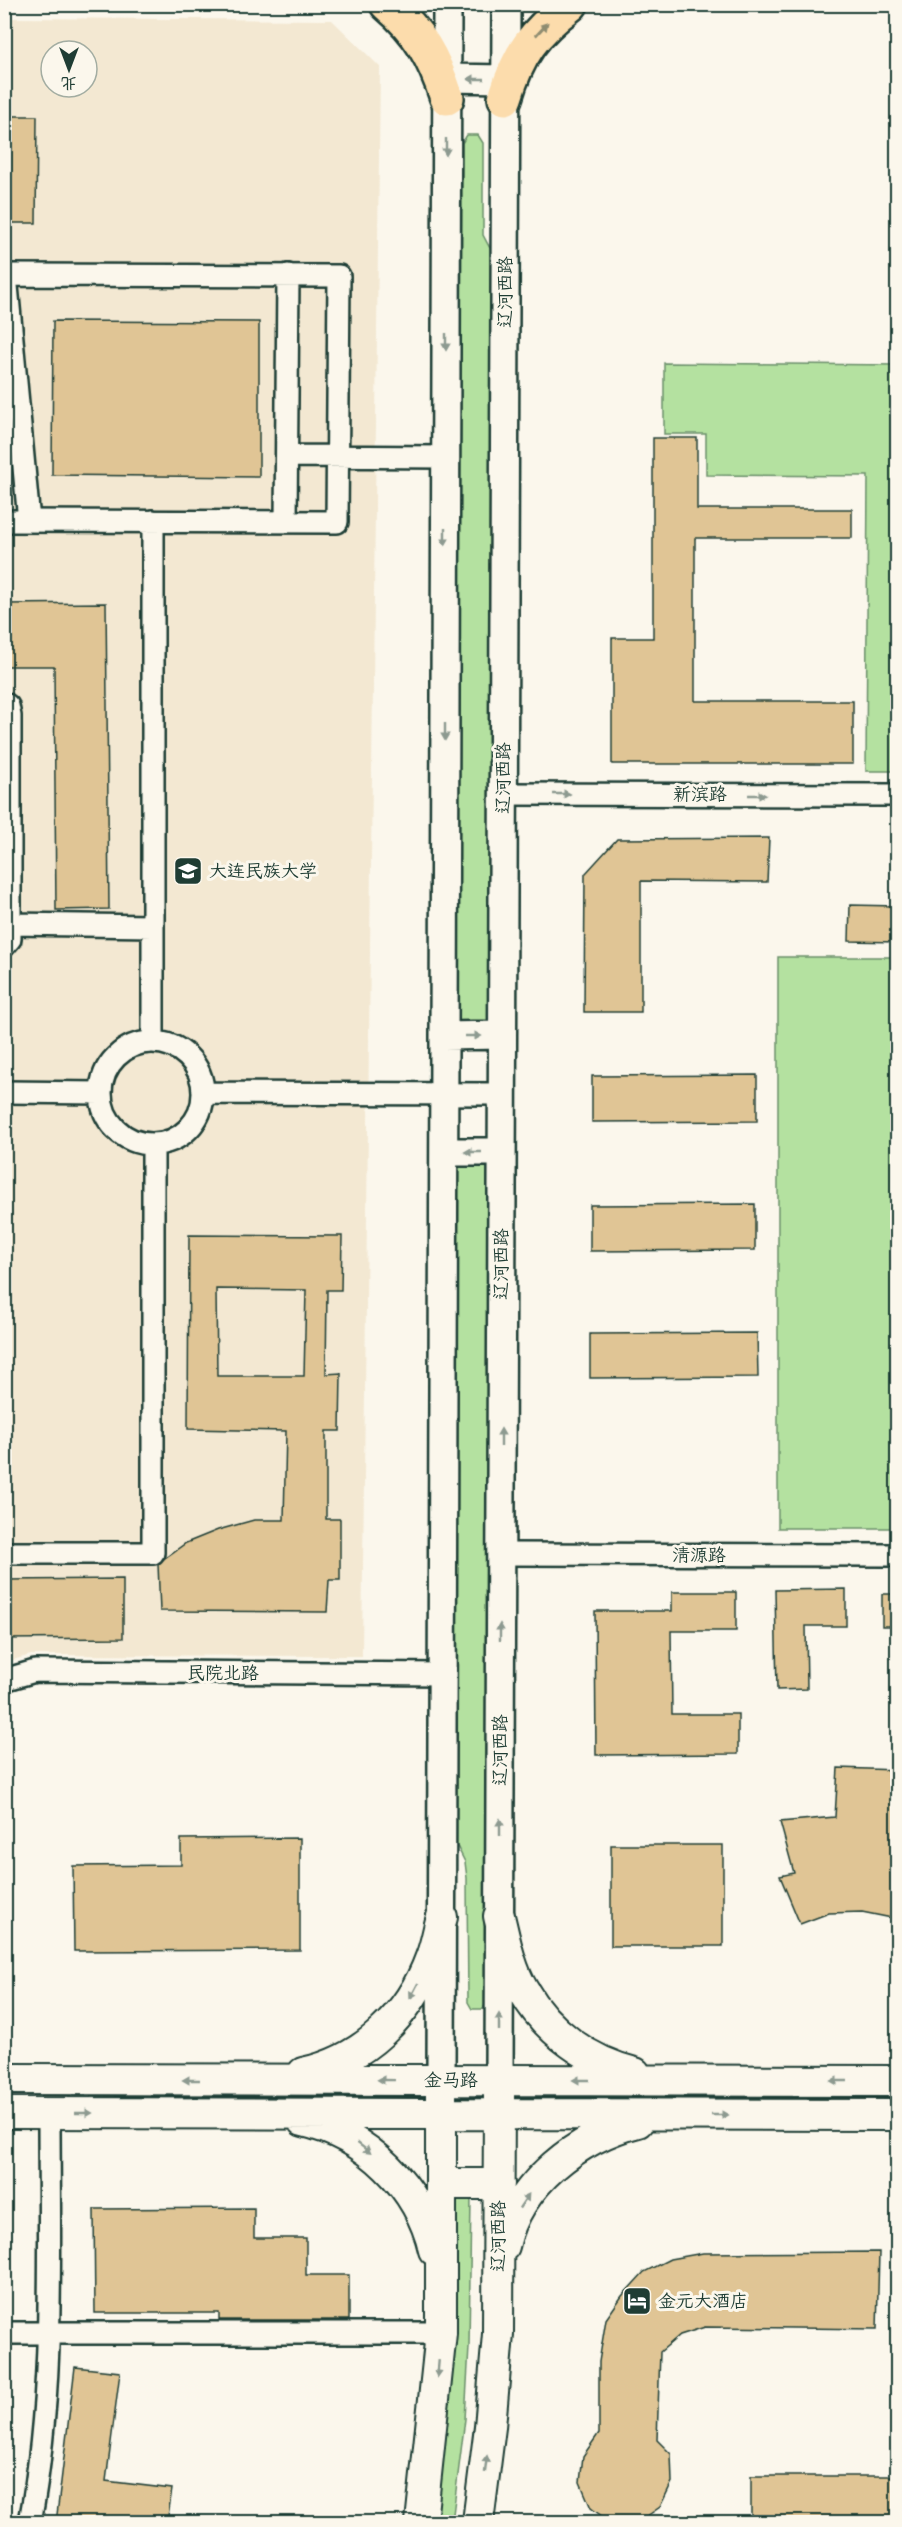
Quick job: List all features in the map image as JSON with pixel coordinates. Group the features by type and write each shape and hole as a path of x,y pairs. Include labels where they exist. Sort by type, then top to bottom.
{"main road":[{"path":"387,4 404,18 423,41 447,88"},
{"path":"505,88 529,43 548,22 571,4"},
{"path":"499,1916 509,1956 523,1990 549,2027 580,2051 621,2070 670,2081"},
{"path":"268,2080 317,2070 356,2052 388,2029 417,1987 431,1958 442,1917"},
{"name":"金马路","path":"4,2079 897,2081"},
{"path":"421,2523 441,2333 441,2080"},
{"name":"辽河西路","path":"478,2523 496,2357 499,2080"},
{"name":"金马路","path":"4,2113 897,2115"},
{"path":"271,2114 316,2124 358,2143 388,2167 413,2197 430,2232 441,2277"},
{"path":"498,2275 507,2234 522,2203 548,2170 580,2146 620,2127 670,2115"},
{"path":"441,2184 498,2184"}],"street":[{"path":"441,2080 447,4"},
{"name":"辽河西路","path":"499,2080 506,4"},
{"path":"447,88 505,88"},
{"path":"4,521 337,522 339,276 5,275 29,521"},
{"path":"286,522 288,275"},
{"path":"287,456 446,457"},
{"path":"153,521 153,1042"},
{"path":"4,703 8,706 9,717 9,939 4,946"},
{"name":"新滨路","path":"503,794 897,795"},
{"path":"9,924 153,926"},
{"path":"444,1036 502,1035"},
{"path":"153,1042 170,1045 186,1054 197,1067 203,1084 203,1102 197,1119 186,1132 170,1141 153,1145 137,1142 122,1135 111,1123 103,1109 101,1093 103,1077 111,1063 122,1051 137,1044 153,1042"},
{"path":"4,1092 101,1093"},
{"path":"203,1093 502,1094"},
{"path":"4,1553 153,1553 153,1145"},
{"path":"444,1152 502,1152"},
{"name":"清源路","path":"501,1554 897,1556"},
{"name":"民院北路","path":"4,1680 35,1671 442,1674"},
{"path":"30,2523 38,2479 50,2333 49,2113"},
{"path":"4,2333 441,2333"}],"shaded area":[{"name":"大连民族大学","path":"4,18 332,20 380,67 362,1656 31,1655 5,1662"}],"green space":[{"path":"467,135 478,135 483,143 483,235 493,254 491,1022 467,1031 458,1022 462,143"},
{"path":"664,363 897,365 897,771 866,771 868,476 706,475 706,434 664,434"},
{"path":"778,957 897,957 897,1528 778,1528"},
{"path":"467,1156 479,1156 490,1167 488,2002 482,2009 472,2009 468,2002 467,1878 465,1862 456,1844 457,1169"},
{"path":"454,2196 471,2196 469,2347 465,2419 452,2522 434,2522 447,2420 452,2347"}],"building":[{"path":"4,116 37,116 36,223 4,223"},
{"path":"53,321 259,322 259,477 52,475"},
{"path":"653,438 697,438 697,509 852,509 852,538 695,538 695,701 853,701 853,764 612,764 612,638 653,638"},
{"path":"106,603 109,909 56,910 54,666 4,666 4,604"},
{"path":"769,838 767,882 641,881 641,1012 584,1012 585,874 617,839"},
{"path":"850,905 897,906 897,942 849,941"},
{"path":"757,1075 757,1121 592,1122 592,1076"},
{"path":"755,1204 755,1250 590,1251 590,1205"},
{"path":"189,1235 342,1236 341,1290 327,1290 326,1374 341,1373 340,1431 326,1431 326,1519 340,1519 340,1580 329,1580 327,1612 160,1611 158,1564 165,1558 186,1543 218,1530 254,1520 284,1520 286,1431 188,1429","holes":["216,1289 306,1290 304,1376 217,1376"]},
{"path":"757,1333 758,1377 590,1378 590,1334"},
{"path":"123,1579 123,1638 4,1639 4,1580"},
{"path":"846,1589 846,1626 806,1626 807,1689 777,1690 775,1590"},
{"path":"672,1592 736,1592 736,1631 671,1631 672,1714 738,1714 738,1754 596,1755 595,1611 672,1611"},
{"path":"882,1594 897,1594 897,1626 882,1626"},
{"path":"838,1768 897,1770 897,1853 892,1873 897,1874 897,1919 862,1912 829,1913 800,1924 780,1876 794,1873 780,1822 835,1817"},
{"path":"300,1838 300,1950 74,1951 73,1866 181,1865 181,1839"},
{"path":"611,1845 723,1845 723,1946 611,1946"},
{"path":"254,2208 254,2238 306,2238 306,2275 349,2275 349,2320 219,2320 219,2313 95,2313 94,2209"},
{"path":"879,2252 877,2329 705,2327 680,2335 660,2352 657,2440 671,2454 672,2482 660,2507 637,2523 610,2522 591,2508 580,2482 583,2456 599,2433 599,2362 606,2319 622,2296 644,2272 670,2259 703,2253"},
{"path":"75,2367 120,2372 106,2481 172,2489 167,2523 56,2523"},
{"path":"751,2476 897,2476 897,2521 751,2521"}],"place":[{"name":"大连民族大学","path":"188,871"},
{"name":"金元大酒店","path":"637,2301"}]}
